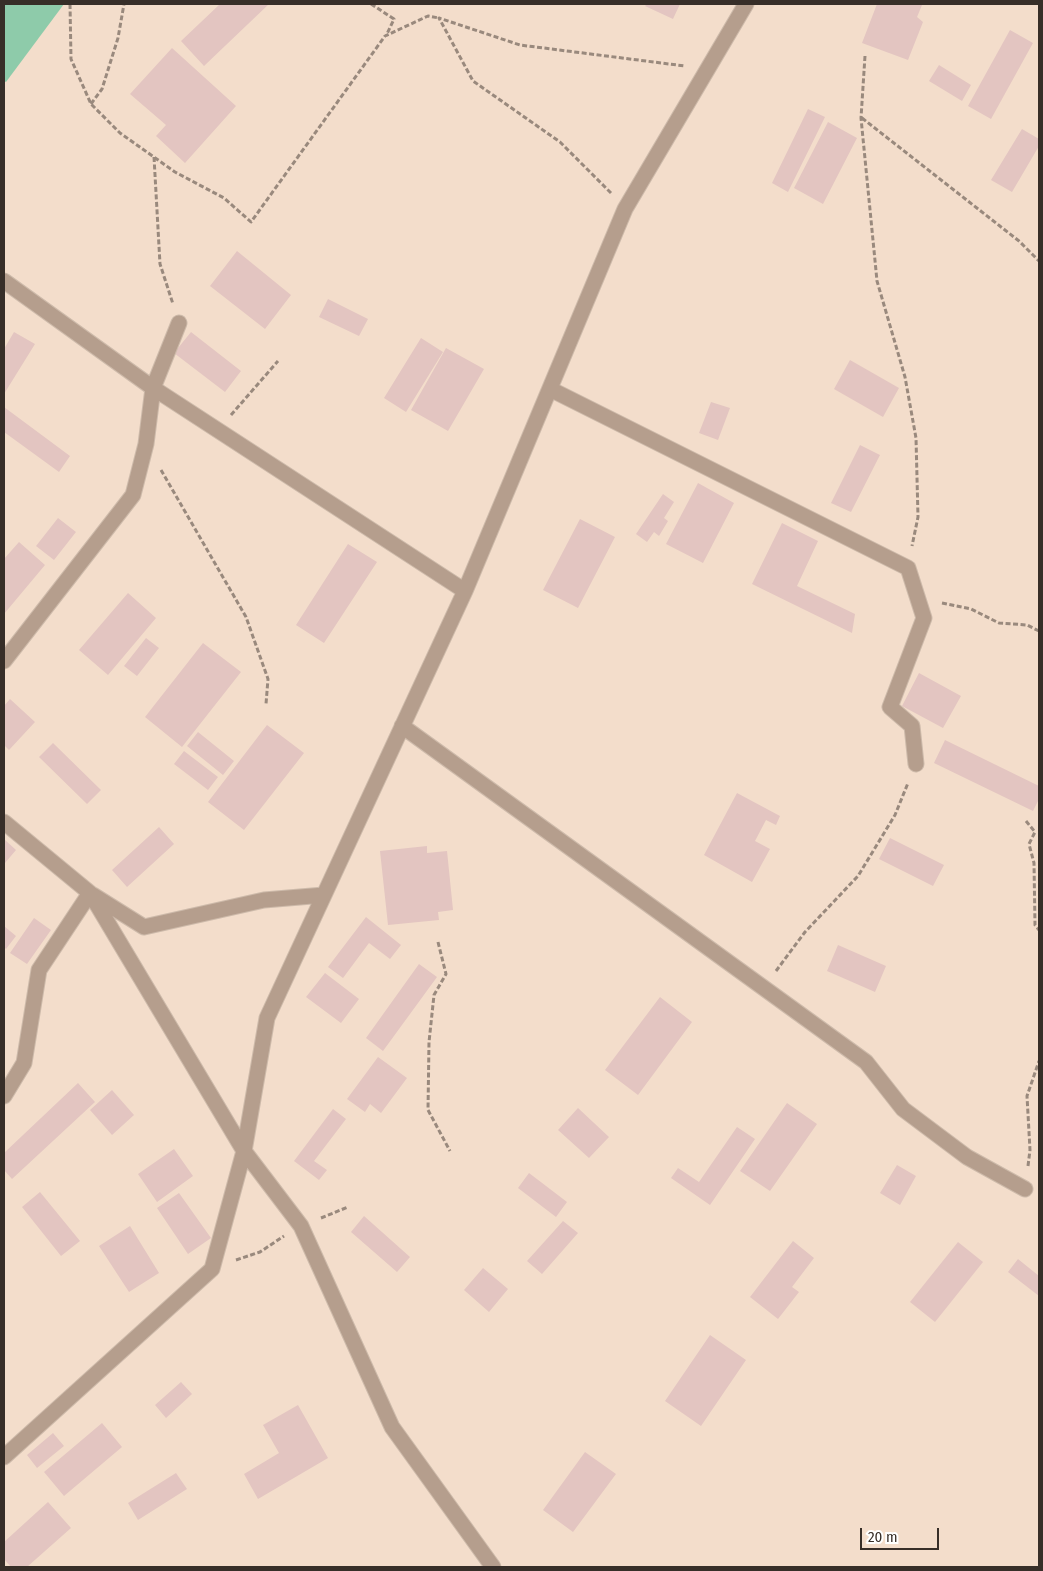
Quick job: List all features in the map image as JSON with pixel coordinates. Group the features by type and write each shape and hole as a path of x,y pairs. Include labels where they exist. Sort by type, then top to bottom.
{"street":[{"path":"4,1457 212,1269 244,1151 267,1018 465,591 626,210 746,4"},
{"path":"4,281 154,388 465,591"},
{"path":"4,661 133,495 146,444 154,388 179,323"},
{"path":"550,389 908,568 924,618 890,706 912,726 916,764"},
{"path":"402,726 866,1062 903,1109 967,1157 1025,1189"},
{"path":"4,822 90,893 144,927 264,900 324,895"},
{"path":"4,1096 24,1063 39,970 90,893"},
{"path":"90,893 244,1151 301,1226 392,1426 493,1567"}],"path":[{"path":"70,4 71,59 91,104 120,134 175,172 224,198 251,222 385,36 394,19 371,4"},
{"path":"91,104 102,89 118,38 124,4"},
{"path":"385,36 428,16 520,45 708,69"},
{"path":"439,18 473,81 560,142 604,184 626,210"},
{"path":"865,56 861,118 877,280 905,378 916,438 918,517 908,568"},
{"path":"861,118 1018,241 1039,261"},
{"path":"154,157 160,264 179,323"},
{"path":"218,431 278,361"},
{"path":"146,444 246,617 268,679 266,704"},
{"path":"924,618 937,602 971,609 999,623 1027,625 1039,632"},
{"path":"763,989 805,932 858,876 895,815 916,764"},
{"path":"1026,821 1035,832 1029,844 1034,863 1035,925 1039,930"},
{"path":"438,942 446,974 434,996 429,1042 428,1110 450,1151"},
{"path":"1025,1189 1030,1150 1027,1096 1039,1062"},
{"path":"212,1269 260,1252 301,1226 348,1207"}],"green space":[{"path":"4,4 64,4 6,82 4,81"}],"building":[{"path":"220,4 269,4 204,66 181,41"},
{"path":"647,4 680,4 673,19 645,6"},
{"path":"877,4 922,5 917,17 923,22 908,60 862,43"},
{"path":"1010,30 1033,43 991,119 968,106"},
{"path":"172,48 236,106 185,163 156,136 166,125 130,94"},
{"path":"939,65 971,85 962,101 929,81"},
{"path":"808,109 825,117 788,192 772,183"},
{"path":"828,122 857,138 823,204 794,188"},
{"path":"1022,129 1039,139 1039,146 1012,192 991,180"},
{"path":"237,251 291,295 265,329 210,286"},
{"path":"328,299 368,319 359,336 319,317"},
{"path":"14,332 35,344 4,394 4,349"},
{"path":"191,332 241,371 225,392 174,353"},
{"path":"421,338 443,352 406,412 384,398"},
{"path":"446,348 484,369 448,431 411,410"},
{"path":"850,360 899,388 883,417 834,389"},
{"path":"711,402 730,408 718,440 699,433"},
{"path":"4,407 70,456 59,472 4,432"},
{"path":"860,445 880,455 851,512 831,503"},
{"path":"698,483 734,503 703,563 666,544"},
{"path":"663,494 674,502 664,518 668,521 659,536 654,532 647,542 636,534"},
{"path":"58,518 76,532 54,560 36,546"},
{"path":"580,519 615,537 578,608 543,590"},
{"path":"782,523 818,541 797,586 855,614 852,633 752,584"},
{"path":"19,542 45,565 4,614 4,559"},
{"path":"348,544 377,562 324,643 296,625"},
{"path":"128,593 156,618 108,675 79,650"},
{"path":"146,638 159,648 137,676 124,666"},
{"path":"203,643 241,672 182,747 145,717"},
{"path":"919,673 961,696 943,728 902,706"},
{"path":"10,699 35,722 9,750 4,745 4,706"},
{"path":"267,725 304,753 244,830 208,802"},
{"path":"198,732 234,761 223,775 187,746"},
{"path":"945,740 1039,786 1039,799 1033,811 934,763"},
{"path":"53,743 101,790 87,804 39,757"},
{"path":"184,751 218,777 208,790 174,764"},
{"path":"737,793 780,816 776,825 766,820 755,841 770,849 752,882 704,855"},
{"path":"159,827 174,844 127,887 112,870"},
{"path":"890,838 944,865 933,886 879,859"},
{"path":"4,839 16,850 5,863 4,862"},
{"path":"427,846 427,853 447,851 453,910 438,912 439,920 388,925 380,851"},
{"path":"366,917 401,945 390,959 369,943 343,978 328,967"},
{"path":"34,918 51,930 27,964 10,953"},
{"path":"4,926 16,936 6,949 4,947"},
{"path":"838,945 886,966 875,992 827,971"},
{"path":"419,964 437,977 383,1051 366,1038"},
{"path":"325,973 359,999 341,1023 306,997"},
{"path":"660,997 692,1022 638,1095 605,1070"},
{"path":"378,1057 407,1078 381,1113 370,1104 365,1112 347,1099"},
{"path":"78,1083 95,1102 12,1179 4,1170 4,1153"},
{"path":"112,1090 134,1115 112,1135 90,1110"},
{"path":"787,1103 817,1124 770,1191 740,1171"},
{"path":"578,1108 609,1137 589,1158 558,1130"},
{"path":"333,1109 346,1119 314,1161 327,1170 319,1180 294,1161"},
{"path":"737,1127 755,1139 710,1205 671,1178 678,1168 699,1182"},
{"path":"174,1149 193,1176 157,1202 138,1174"},
{"path":"897,1165 916,1176 900,1205 880,1193"},
{"path":"529,1173 567,1202 556,1217 518,1188"},
{"path":"40,1192 80,1241 61,1256 22,1207"},
{"path":"179,1193 211,1238 188,1254 157,1208"},
{"path":"364,1216 410,1257 397,1272 351,1232"},
{"path":"563,1221 578,1233 542,1274 527,1261"},
{"path":"130,1226 159,1273 129,1292 99,1246"},
{"path":"793,1241 814,1258 792,1287 799,1292 778,1319 750,1297"},
{"path":"958,1242 983,1262 935,1322 910,1302"},
{"path":"1018,1259 1039,1276 1039,1296 1008,1272"},
{"path":"483,1268 508,1289 489,1312 464,1290"},
{"path":"710,1335 746,1360 701,1426 665,1401"},
{"path":"181,1382 192,1394 166,1418 155,1405"},
{"path":"298,1405 328,1458 258,1499 244,1474 279,1453 263,1425"},
{"path":"102,1423 122,1447 64,1496 44,1472"},
{"path":"53,1433 64,1446 37,1468 27,1455"},
{"path":"585,1452 616,1474 573,1532 543,1510"},
{"path":"176,1473 187,1489 138,1520 128,1503"},
{"path":"48,1502 71,1528 27,1567 11,1567 4,1559 4,1542"}]}
